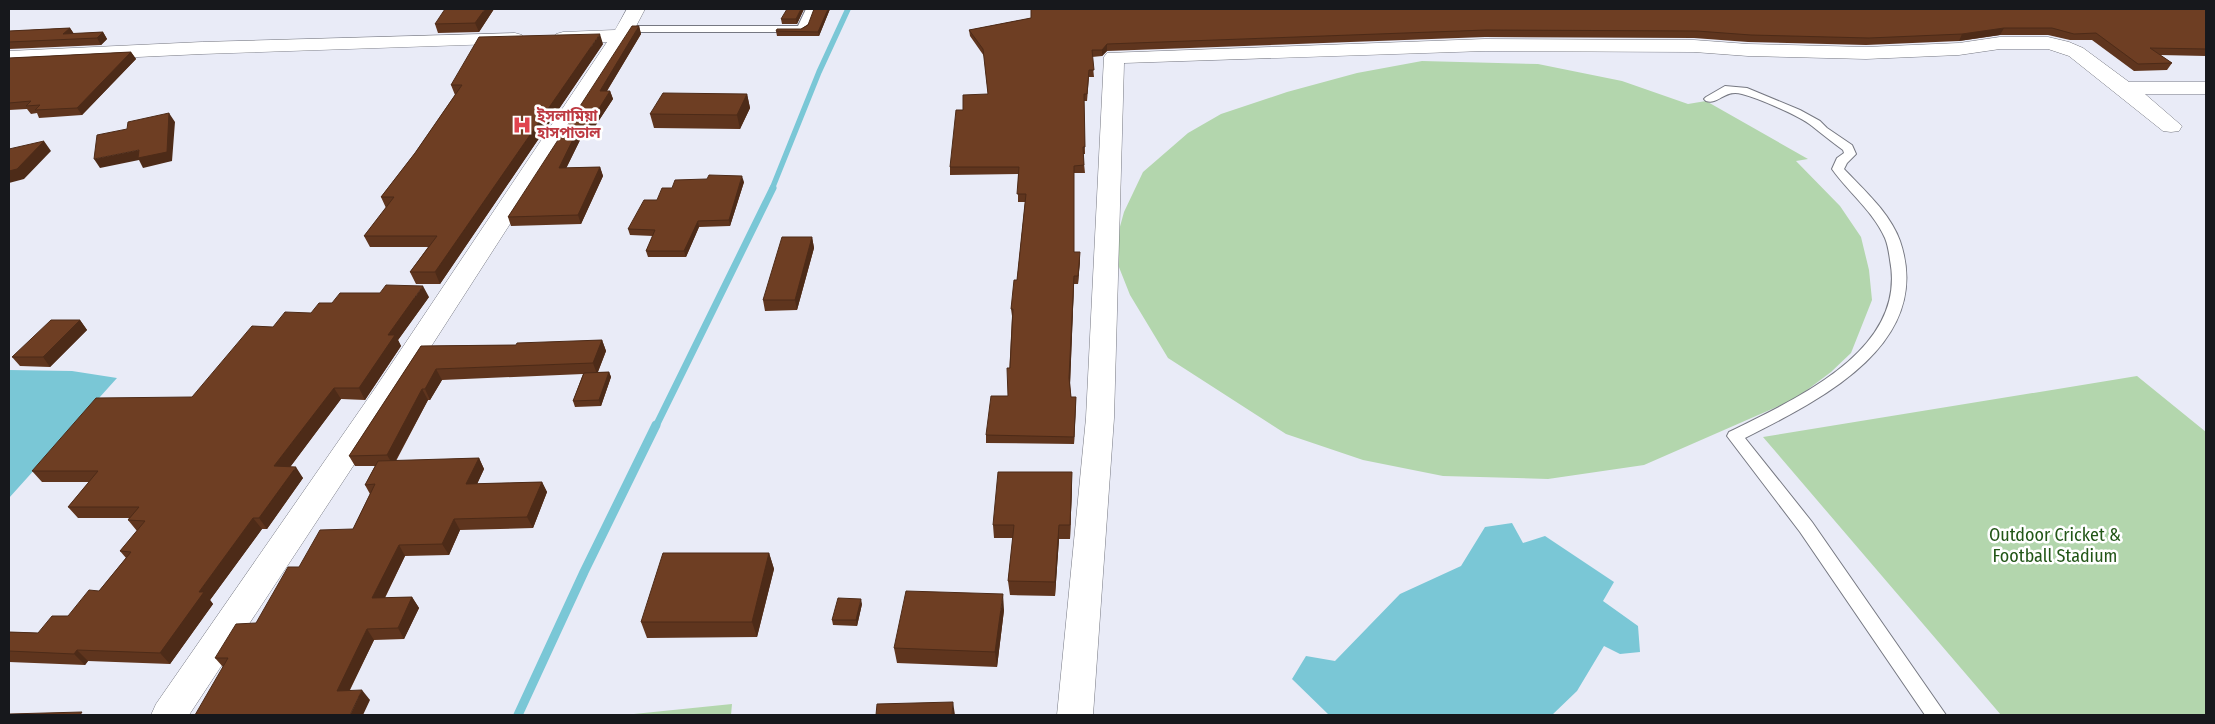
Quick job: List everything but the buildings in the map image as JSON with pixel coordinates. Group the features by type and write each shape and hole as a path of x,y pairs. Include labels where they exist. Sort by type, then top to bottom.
{"street":[{"path":"169,715 386,394 623,33 636,9"},
{"path":"9,57 539,38 623,33"},
{"path":"1076,715 1100,418 1114,57 1484,45 1694,46 1748,50 1866,53 1959,49 2000,43 2048,43 2076,52 2171,126"},
{"path":"2124,88 2206,88"}],"lane":[{"path":"623,33 802,29 811,9"},
{"path":"1710,99 1725,89 1743,90 1796,112 1816,123 1823,131 1848,148 1850,154 1841,161 1838,169 1872,207 1893,239 1901,265 1898,294 1894,317 1882,338 1823,389 1735,436 1806,527 1936,715"}],"green space":[{"path":"1422,61 1538,64 1622,81 1688,104 1706,101 1808,159 1796,161 1840,206 1861,237 1869,270 1872,300 1851,353 1831,372 1795,399 1644,465 1548,479 1443,476 1363,460 1286,434 1168,358 1130,295 1113,252 1124,212 1143,172 1188,133 1221,114 1287,92 1357,73"},
{"name":"Outdoor Cricket & Football Stadium","path":"2137,376 2206,432 2206,715 2001,715 1763,437"},
{"path":"732,704 731,715 624,715"}],"water":[{"path":"9,370 72,371 117,378 9,498"},
{"path":"1512,523 1523,543 1545,536 1614,582 1603,601 1638,626 1640,652 1620,654 1604,646 1577,691 1552,715 1329,715 1292,679 1306,656 1335,661 1400,594 1461,566 1485,527"}],"waterway":[{"path":"772,189 819,72 848,9"},
{"path":"656,426 773,188"},
{"path":"518,715 584,572 656,425"}],"place":[{"name":"ইসলামিয়া হাসপাতাল","path":"522,125"}]}
